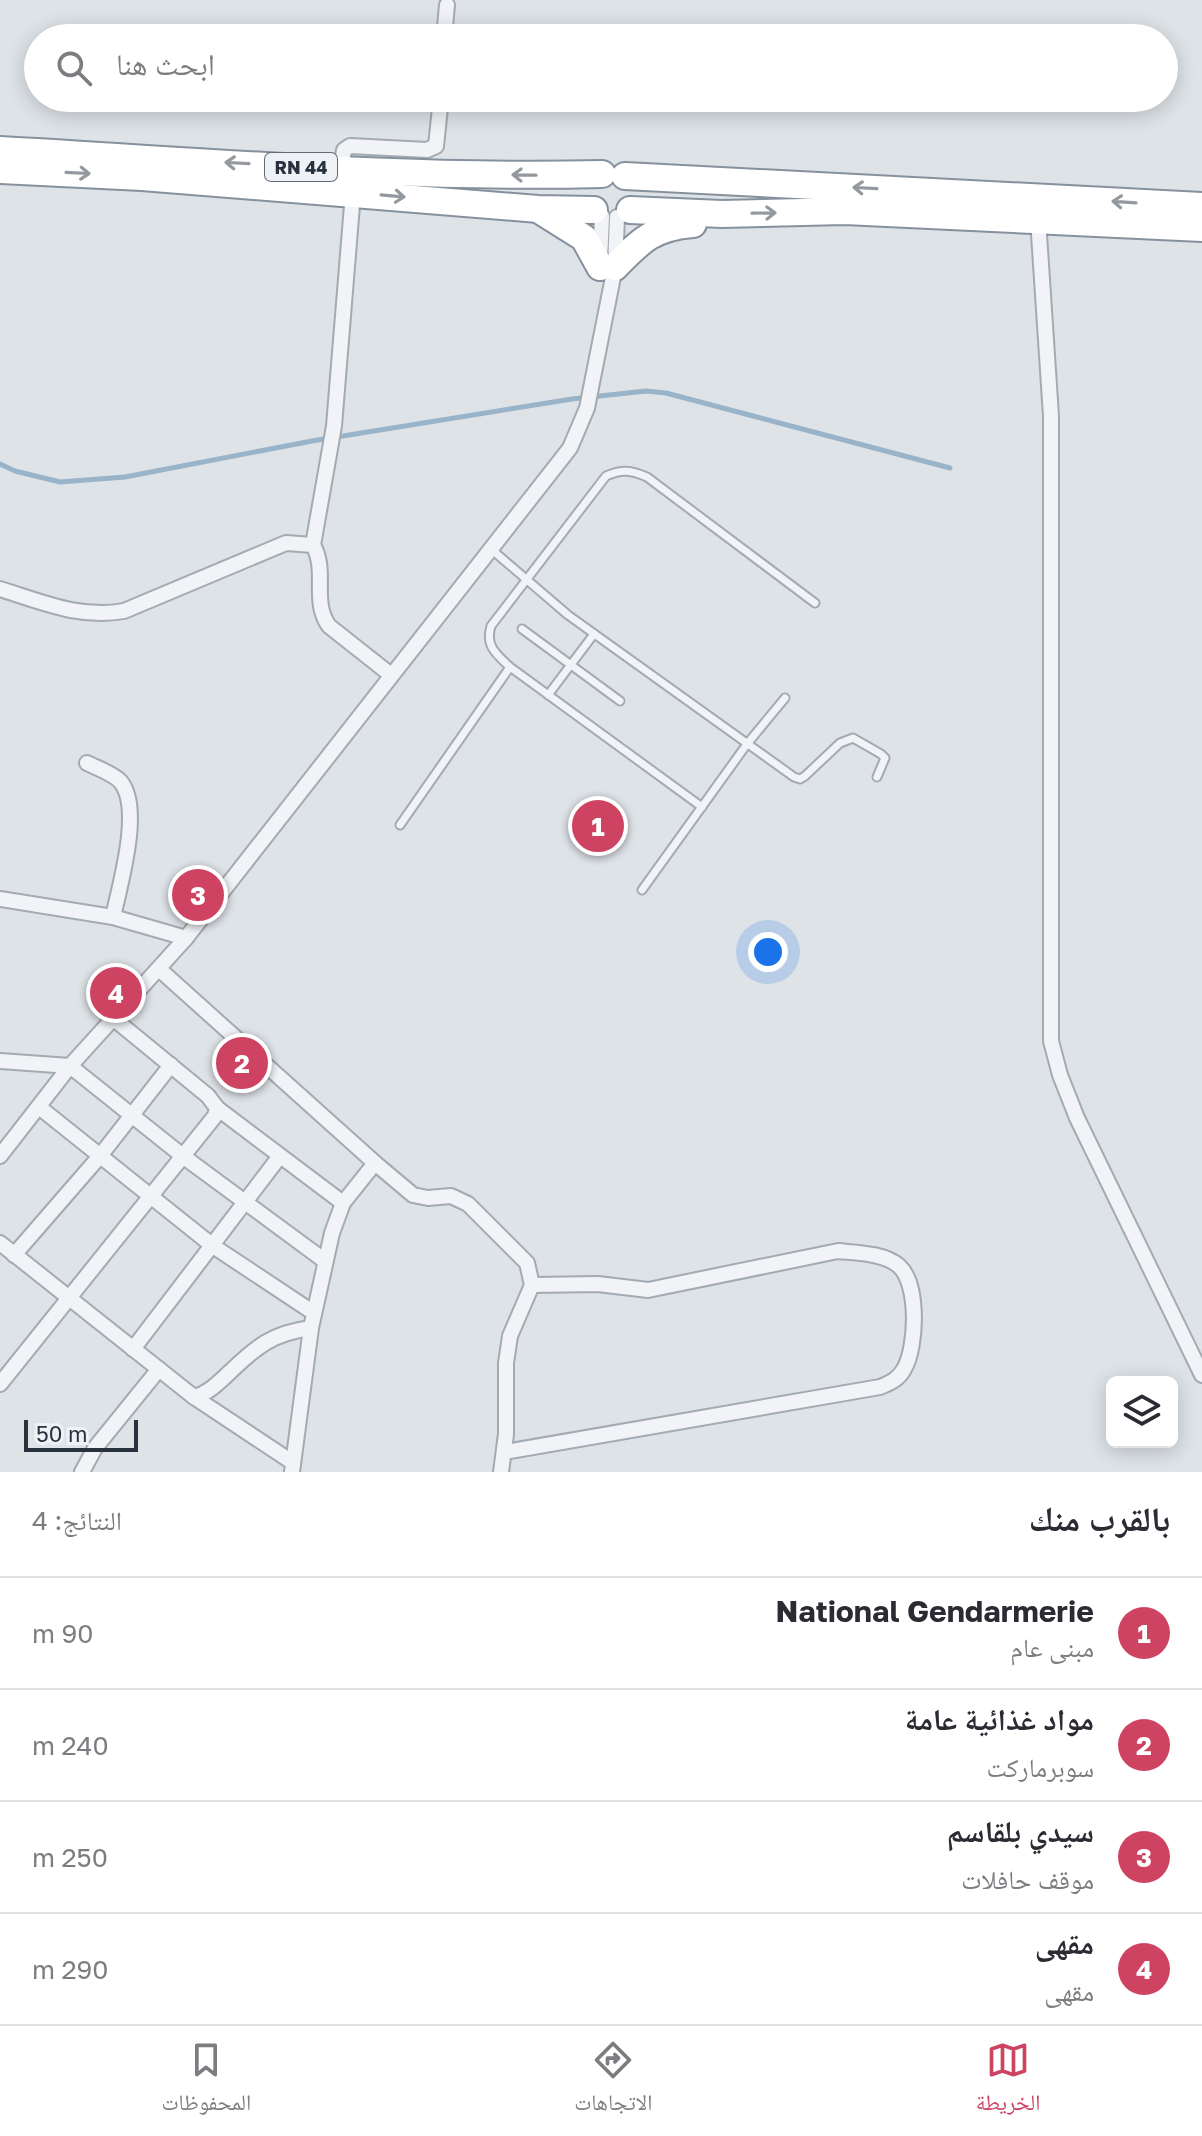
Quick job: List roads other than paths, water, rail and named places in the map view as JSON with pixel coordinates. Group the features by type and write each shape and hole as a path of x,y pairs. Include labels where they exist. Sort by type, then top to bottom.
{"highway":[{"name":"RN 44","path":"0,150 341,169 614,175 1202,206"},
{"name":"RN 44","path":"0,170 142,177 611,213 845,211 1202,228"},
{"path":"614,175 630,181 635,195 611,213 589,199 589,191 596,178 614,175"},
{"path":"538,209 584,238 608,267 658,230 698,223 722,214"}],"street":[{"path":"445,24 447,5"},
{"path":"341,169 344,150 350,146 427,150 436,146 440,112"},
{"path":"353,193 334,426 313,545 320,557 319,604 322,616 329,626 391,675"},
{"path":"0,1156 70,1066 186,938 570,448 587,408 607,301 611,213"},
{"path":"1038,219 1051,416 1051,1041 1077,1118 1202,1375"},
{"path":"0,589 65,610 105,614 124,611 286,543 313,545"},
{"path":"87,763 119,780 130,797 131,820 113,917"},
{"path":"0,899 113,917 186,938"},
{"path":"159,969 413,1195 428,1198 451,1196 468,1204 527,1263 532,1285 510,1336 506,1363 505,1452 501,1472"},
{"path":"113,1018 208,1096 217,1108 343,1203"},
{"path":"0,1061 70,1066 184,1157 325,1261"},
{"path":"14,1255 100,1156 171,1065"},
{"path":"39,1107 151,1198 312,1320"},
{"path":"0,1384 211,1124 217,1108"},
{"path":"133,1349 280,1156"},
{"path":"0,1243 194,1397 292,1467 312,1320 325,1261 343,1203 375,1163"},
{"path":"505,1452 880,1387 894,1382 904,1371 910,1355 913,1327 908,1276 898,1264 884,1258 838,1251 648,1290 598,1284 532,1285"},
{"path":"194,1397 214,1387 272,1337 312,1320"},
{"path":"82,1472 95,1448 159,1369"}],"lane":[{"path":"702,807 510,667 494,652 487,636 491,626 606,476 631,470 647,477 815,603"},
{"path":"491,549 594,634 800,779 814,771 840,743 853,738 885,758 877,777"},
{"path":"522,629 620,701"},
{"path":"548,695 594,634"},
{"path":"400,825 510,667"},
{"path":"642,890 747,744 785,698"}],"waterway":[{"path":"0,464 60,482 125,477 312,441 572,399 646,391 666,393 950,468"}],"place":[{"name":"National Gendarmerie","path":"598,826"},
{"name":"سيدي بلقاسم","path":"198,895"},
{"name":"مقهى","path":"116,993"},
{"name":"مواد غذائية عامة","path":"242,1063"}]}
